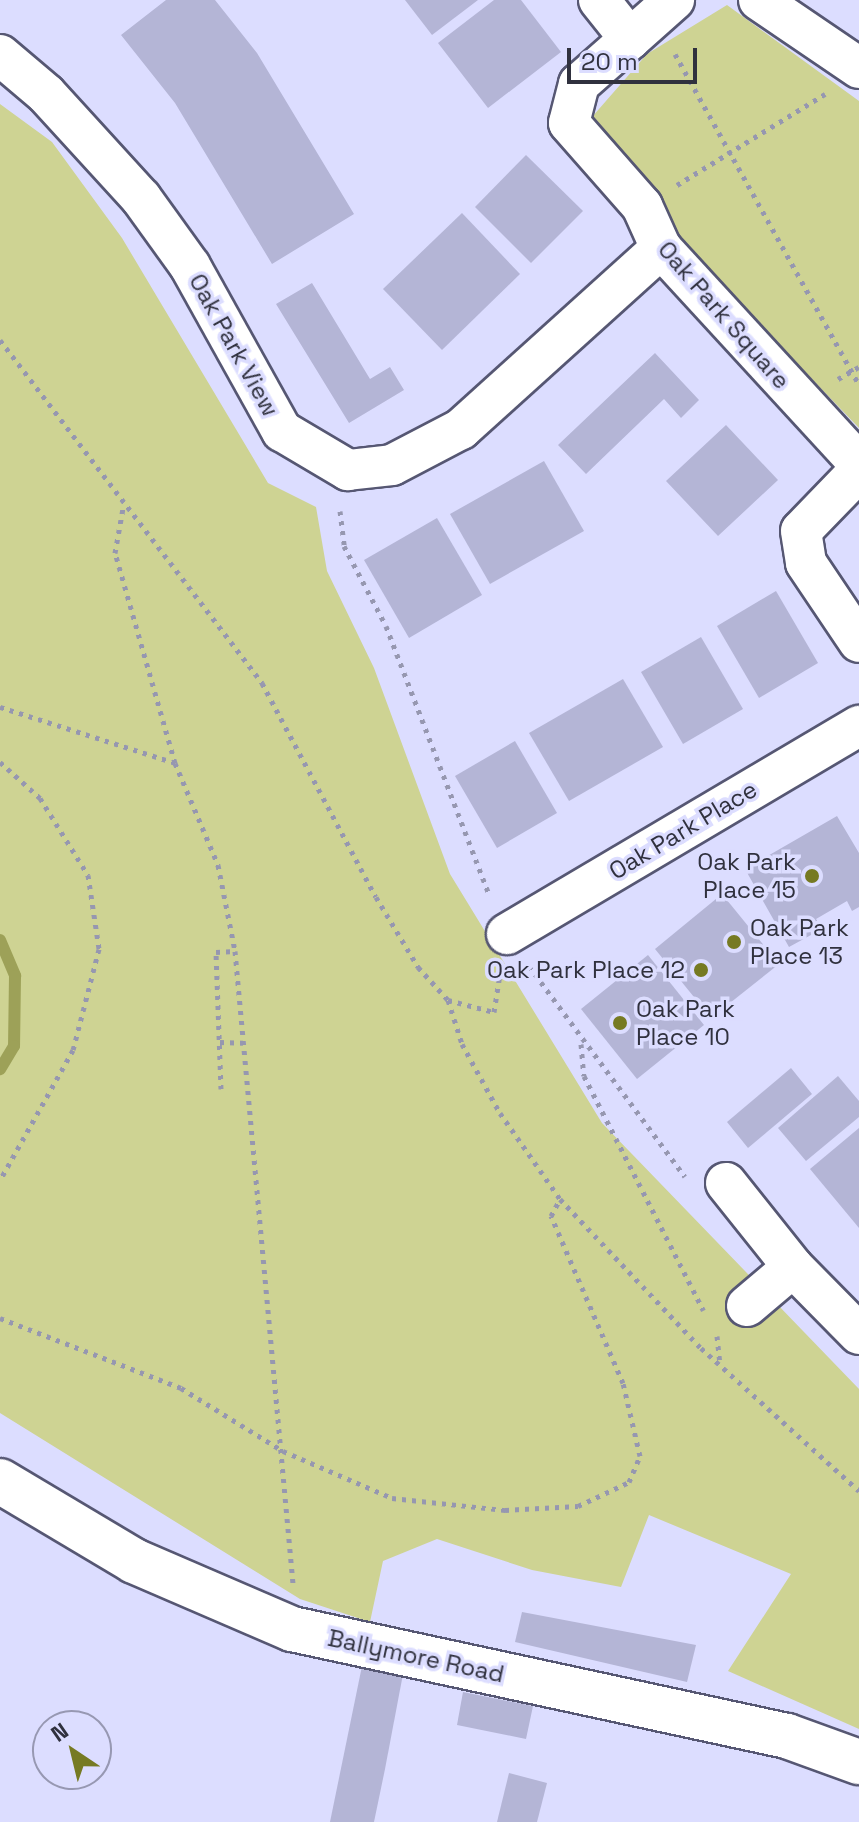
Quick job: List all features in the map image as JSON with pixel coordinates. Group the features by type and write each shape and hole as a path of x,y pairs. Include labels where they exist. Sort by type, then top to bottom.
{"main road":[{"name":"Ballymore Road","path":"0,1481 134,1561 292,1629 787,1736 859,1762"}],"street":[{"path":"599,0 653,19"},
{"path":"759,0 846,78"},
{"name":"Oak Park Square","path":"653,19 579,84 569,123 642,206 661,248 859,463"},
{"name":"Oak Park View","path":"0,55 46,94 141,198 190,266 282,431 348,470 392,465 461,429 661,248"},
{"path":"859,471 801,531 806,563 859,642"},
{"name":"Oak Park Place","path":"507,934 859,726"},
{"path":"726,1183 793,1267 859,1334"},
{"path":"747,1306 793,1267"}],"path":[{"path":"653,19 732,152 859,384"},
{"path":"642,206 846,78"},
{"path":"0,340 123,507 262,683 376,897 418,967 448,1000 462,1044 500,1113 560,1199 720,1364 859,1491"},
{"path":"335,464 344,546 386,626 461,833 507,934 581,1043 703,1199 726,1183"},
{"path":"123,507 115,553 175,763 218,865 235,951 283,1451 292,1629"},
{"path":"0,707 175,763"},
{"path":"0,762 40,798 88,875 99,949 73,1050 0,1180"},
{"path":"448,1000 494,1012 507,934"},
{"path":"221,1089 216,952 235,951"},
{"path":"220,1042 243,1043"},
{"path":"581,1043 584,1076 706,1315"},
{"path":"0,1318 181,1388 283,1451 392,1498 505,1510 578,1506 629,1482 640,1456 623,1383 551,1216 560,1199"},
{"path":"713,1329 720,1364"}],"green space":[{"path":"727,5 859,101 859,428 677,239 653,187 592,117 647,54"},
{"path":"0,104 52,142 122,238 268,483 316,507 327,571 374,668 450,874 602,1123 859,1389 859,1729 728,1671 791,1574 649,1515 621,1587 532,1570 437,1539 383,1561 370,1622 300,1599 0,1413"}],"building":[{"path":"166,0 215,0 257,53 354,214 272,264 175,103 121,35"},
{"path":"405,0 478,0 432,35"},
{"path":"494,0 521,0 561,52 488,108 438,43"},
{"path":"526,155 583,211 531,263 475,207"},
{"path":"462,213 520,274 442,350 383,289"},
{"path":"312,283 370,379 390,367 404,390 349,423 276,304"},
{"path":"655,353 699,400 681,418 664,399 586,474 558,445"},
{"path":"726,425 778,480 718,536 666,481"},
{"path":"544,461 584,531 490,584 450,514"},
{"path":"437,518 482,595 409,638 364,560"},
{"path":"776,591 818,663 759,698 717,626"},
{"path":"701,637 743,709 683,744 641,672"},
{"path":"623,679 663,747 569,801 529,733"},
{"path":"515,741 557,813 497,848 455,776"},
{"path":"837,816 859,853 859,907 852,911 847,901 816,919 822,929 789,947 745,869"},
{"path":"722,894 779,964 711,1018 655,949"},
{"path":"648,955 704,1025 637,1079 581,1009"},
{"path":"791,1068 812,1094 748,1148 727,1122"},
{"path":"838,1076 859,1101 859,1117 806,1161 778,1128"},
{"path":"859,1128 859,1228 810,1169"},
{"path":"522,1612 696,1645 687,1682 515,1642"},
{"path":"362,1666 403,1674 385,1769 374,1822 330,1822"},
{"path":"463,1692 533,1706 526,1739 457,1725"},
{"path":"509,1773 547,1783 537,1822 497,1822"}],"waterway":[{"path":"0,940 15,976 14,1046 0,1069"}],"place":[{"name":"Oak Park Place 15","path":"812,876"},
{"name":"Oak Park Place 13","path":"734,942"},
{"name":"Oak Park Place 12","path":"701,970"},
{"name":"Oak Park Place 10","path":"620,1023"}]}
